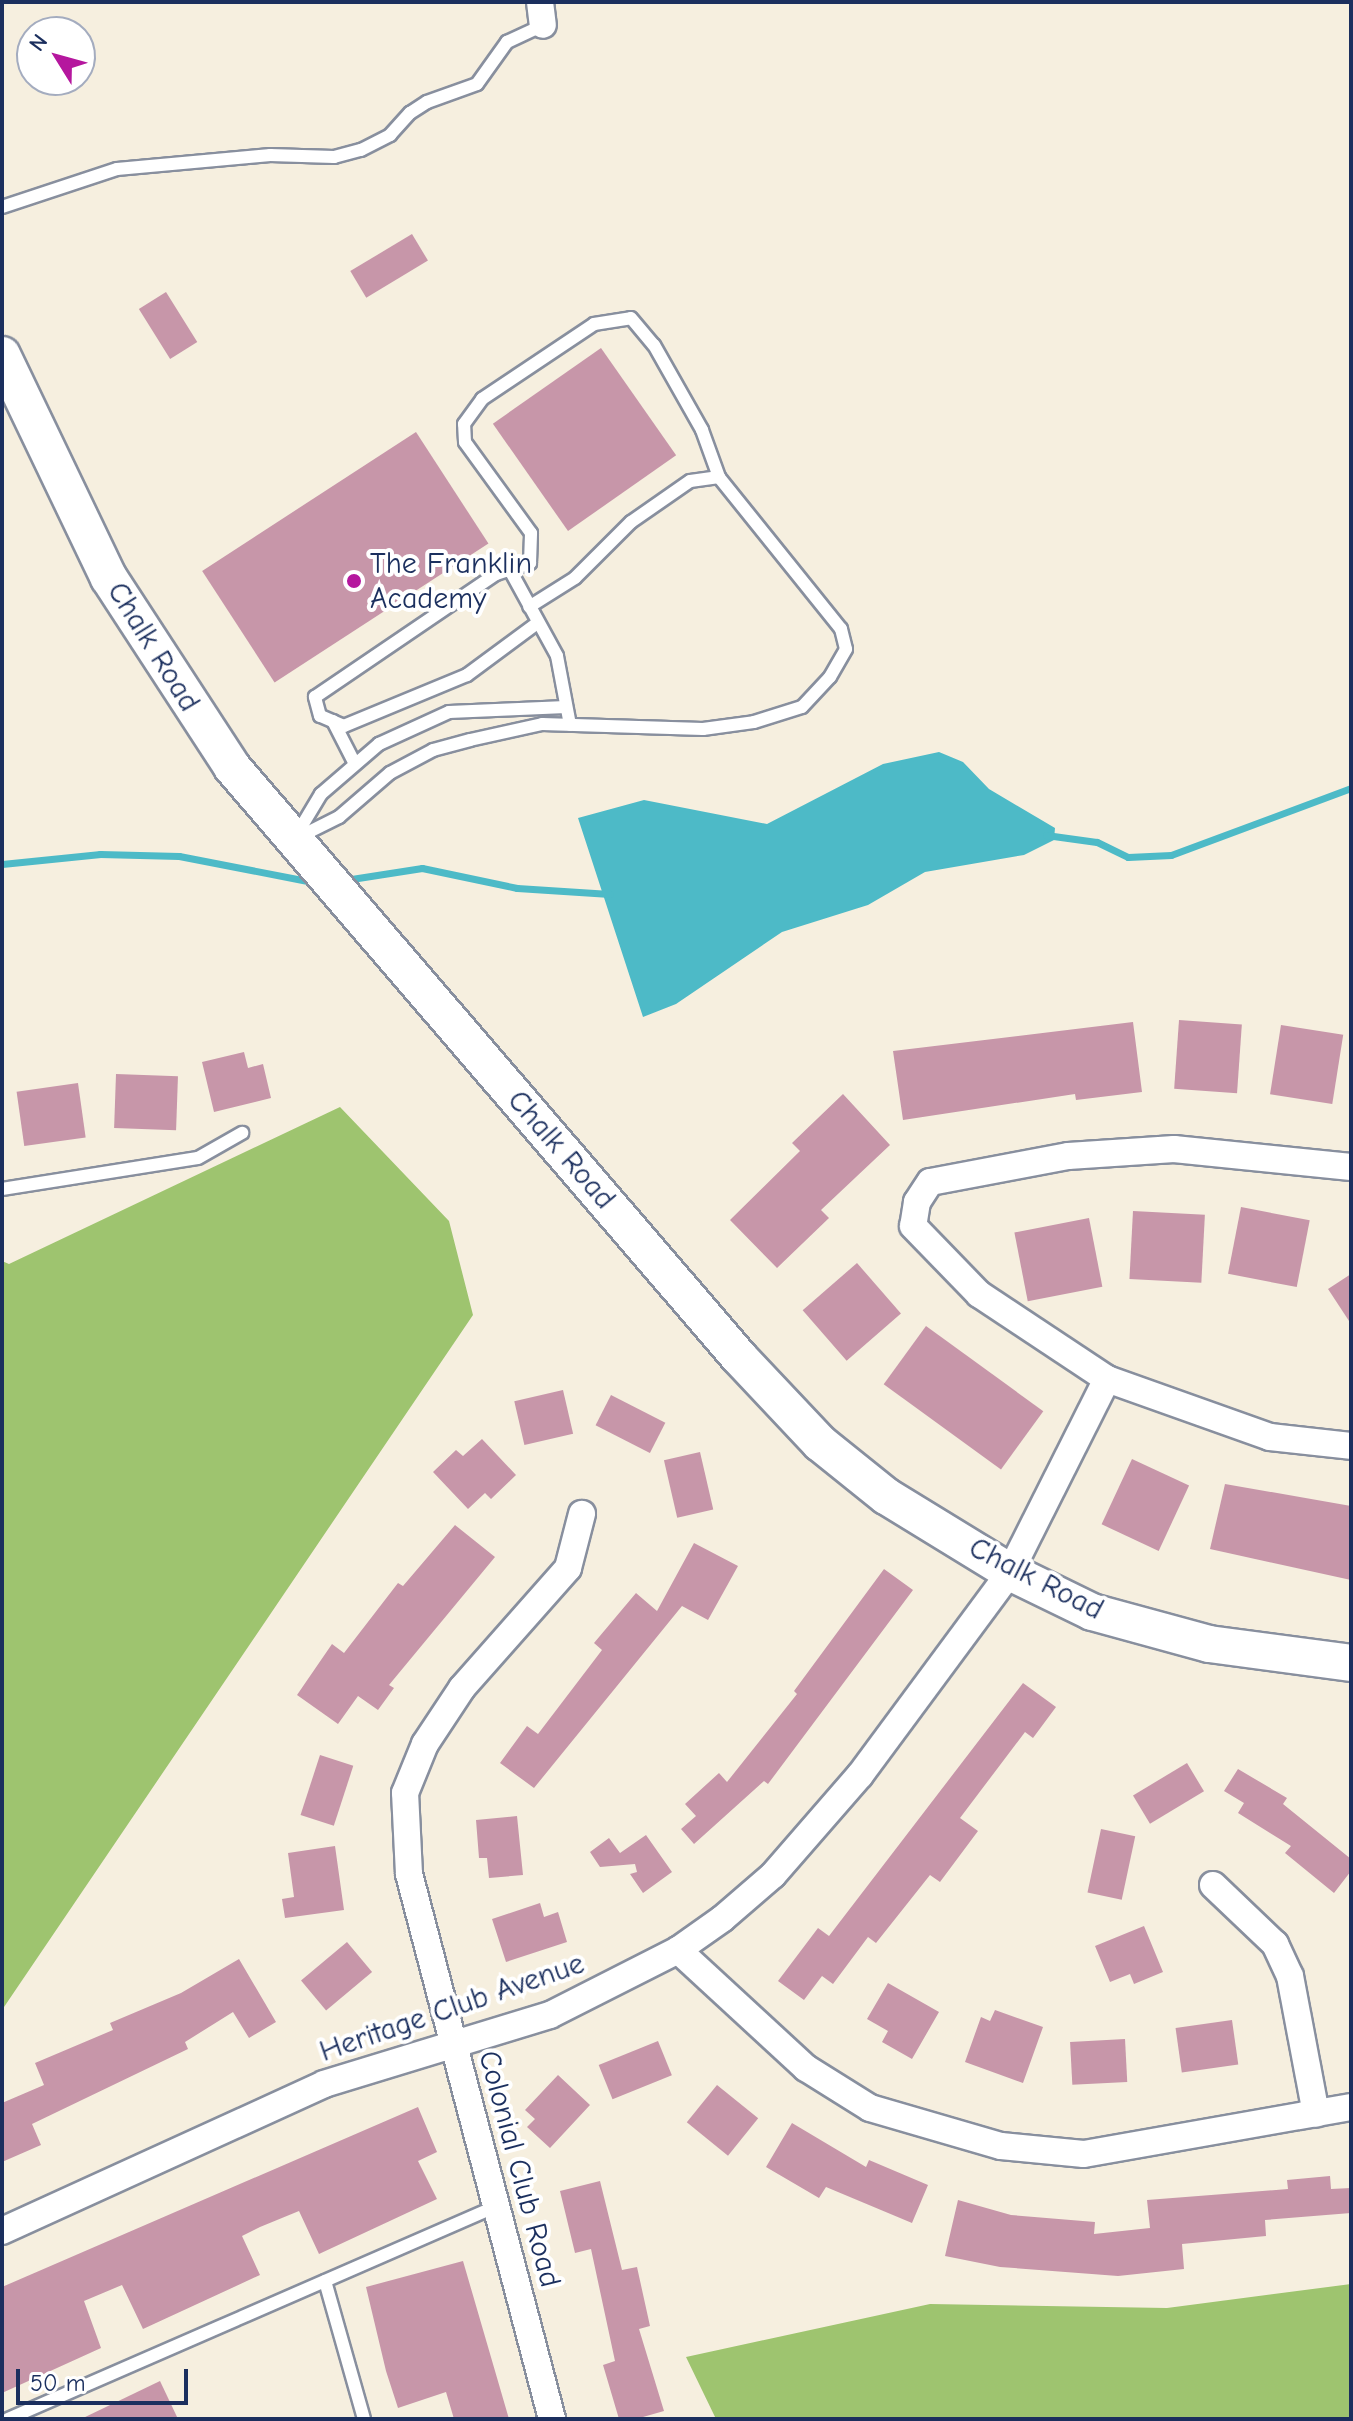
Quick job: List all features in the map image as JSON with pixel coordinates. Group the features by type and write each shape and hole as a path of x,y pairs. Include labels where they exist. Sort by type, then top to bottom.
{"street":[{"name":"Chalk Road","path":"2,355 109,578 197,719 293,840 820,1443 886,1496 1010,1572 1092,1612 1209,1644 1351,1663"},
{"path":"1351,1167 1174,1149 1068,1156 930,1182 917,1202 913,1226 928,1247 979,1294 1107,1379 1270,1437 1351,1446"},
{"name":"Heritage Club Avenue","path":"2,2231 324,2084 550,2015 678,1950 773,1875 860,1775 1010,1572 1107,1379"},
{"name":"Colonial Club Road","path":"552,2419 409,1874 405,1793 425,1744 462,1688 568,1568 582,1514"},
{"path":"1213,1885 1275,1944 1290,1976 1316,2114"},
{"path":"678,1950 806,2068 870,2108 926,2128 1001,2146 1084,2154 1351,2107"}],"lane":[{"path":"2,207 117,169 270,155 334,157 361,150 390,135 427,102 477,84 507,42 542,13"},
{"path":"293,840 339,817 390,773 433,750 542,724 703,729 754,722 802,707 830,677 846,649 841,629 719,477 702,430 654,345 631,318 594,324 482,399 464,424 465,442 531,533 530,563 510,570 315,697 320,716 344,726 467,675 536,624"},
{"path":"529,607 575,578 631,522 690,481 719,477"},
{"path":"510,570 536,624 557,656 570,725"},
{"path":"293,840 321,794 354,762 379,744 449,712 566,707"},
{"path":"333,721 354,762"},
{"path":"2,1189 198,1158 242,1133"},
{"path":"8,2419 497,2206"},
{"path":"325,2281 364,2419"}],"green space":[{"path":"340,1107 449,1221 473,1315 2,2010 2,1261 9,1264"},
{"path":"1351,2284 1351,2419 716,2419 686,2357 930,2304 1167,2308"}],"water":[{"path":"939,752 963,762 989,789 1055,828 1054,840 1024,855 925,872 868,905 782,932 676,1004 643,1017 578,818 644,800 767,824 883,764"}],"building":[{"path":"412,234 428,261 366,298 350,271"},
{"path":"166,292 197,342 170,359 139,309"},
{"path":"601,348 676,455 568,531 493,424"},
{"path":"416,432 488,544 275,682 202,571"},
{"path":"1179,1020 1242,1024 1237,1093 1174,1089"},
{"path":"1133,1022 1142,1092 1076,1100 1075,1094 903,1120 893,1051"},
{"path":"1281,1025 1343,1035 1332,1104 1270,1094"},
{"path":"244,1052 248,1068 263,1064 271,1098 214,1112 202,1062"},
{"path":"116,1074 178,1076 176,1130 114,1128"},
{"path":"78,1083 86,1137 24,1146 17,1092"},
{"path":"843,1094 890,1145 821,1210 829,1218 777,1268 730,1220 800,1151 792,1143"},
{"path":"1241,1207 1310,1220 1297,1287 1228,1274"},
{"path":"1133,1211 1205,1215 1201,1283 1129,1279"},
{"path":"1089,1218 1102,1287 1028,1301 1014,1233"},
{"path":"857,1263 901,1314 847,1361 803,1310"},
{"path":"1351,1274 1351,1324 1328,1289"},
{"path":"926,1326 1043,1411 1001,1469 884,1384"},
{"path":"563,1390 573,1434 524,1445 514,1401"},
{"path":"611,1395 665,1423 650,1453 596,1425"},
{"path":"482,1439 516,1475 491,1499 485,1493 468,1509 433,1472 456,1450 463,1456"},
{"path":"700,1452 713,1509 677,1518 664,1460"},
{"path":"1132,1459 1189,1486 1159,1551 1102,1524"},
{"path":"1225,1484 1351,1506 1351,1580 1210,1549"},
{"path":"455,1525 495,1557 389,1685 394,1688 378,1710 358,1696 338,1724 297,1695 332,1644 344,1653 398,1583 403,1586"},
{"path":"694,1543 738,1566 708,1620 682,1606 534,1788 500,1763 527,1726 538,1734 602,1650 594,1643 636,1593 657,1611"},
{"path":"884,1569 913,1590 768,1784 764,1781 694,1844 681,1829 696,1816 685,1804 719,1773 727,1782 797,1694 794,1691"},
{"path":"1023,1683 1056,1707 1033,1738 1025,1732 960,1818 978,1831 940,1882 930,1875 876,1943 868,1937 833,1984 822,1976 804,2000 778,1981 818,1928 829,1936"},
{"path":"320,1755 353,1766 334,1826 301,1815"},
{"path":"1187,1763 1204,1791 1150,1824 1133,1795"},
{"path":"1238,1769 1287,1798 1283,1804 1351,1859 1351,1871 1334,1893 1285,1853 1291,1846 1238,1813 1244,1803 1224,1791"},
{"path":"517,1816 523,1875 489,1878 487,1858 479,1858 476,1820"},
{"path":"1101,1829 1135,1836 1122,1900 1087,1893"},
{"path":"646,1835 672,1872 643,1893 630,1874 637,1872 635,1864 600,1867 590,1852 609,1838 620,1853"},
{"path":"335,1846 344,1910 285,1918 282,1899 294,1897 288,1853"},
{"path":"540,1903 544,1917 558,1912 567,1942 506,1962 492,1919"},
{"path":"1144,1926 1163,1972 1134,1984 1130,1974 1110,1982 1095,1946"},
{"path":"347,1942 372,1972 326,2010 301,1981"},
{"path":"239,1959 276,2022 249,2038 233,2012 185,2042 188,2049 32,2124 41,2145 2,2162 2,2103 44,2085 35,2063 113,2030 110,2023 181,1993"},
{"path":"888,1983 939,2012 912,2059 882,2042 888,2031 867,2019"},
{"path":"995,2010 1043,2027 1023,2083 965,2062 981,2017 990,2021"},
{"path":"1232,2020 1238,2065 1182,2072 1176,2028"},
{"path":"1125,2039 1127,2082 1072,2085 1070,2042"},
{"path":"658,2041 672,2075 613,2099 599,2065"},
{"path":"558,2075 590,2105 550,2148 527,2127 535,2119 525,2110"},
{"path":"717,2085 758,2118 728,2156 687,2122"},
{"path":"418,2107 437,2152 418,2161 437,2199 319,2254 299,2211 260,2227 242,2236 260,2275 143,2329 122,2285 84,2301 101,2348 2,2393 2,2287"},
{"path":"792,2123 866,2167 869,2160 928,2185 912,2223 826,2187 819,2198 766,2167"},
{"path":"1330,2176 1331,2189 1351,2188 1351,2213 1265,2220 1266,2236 1182,2244 1184,2269 1118,2276 1000,2267 945,2256 958,2200 1011,2215 1095,2222 1094,2234 1150,2228 1147,2200 1288,2189 1287,2180"},
{"path":"600,2181 622,2270 637,2267 650,2326 639,2329 664,2411 636,2419 619,2419 603,2365 615,2361 591,2249 575,2253 560,2191"},
{"path":"463,2261 509,2419 454,2419 446,2392 398,2408 386,2371 366,2287"},
{"path":"160,2381 178,2419 81,2419"}],"waterway":[{"path":"1046,835 1097,842 1128,857 1171,855 1351,788"},
{"path":"2,864 100,854 179,856 313,882"},
{"path":"345,880 422,868 517,888 610,894"}],"place":[{"name":"The Franklin Academy","path":"354,581"}]}
